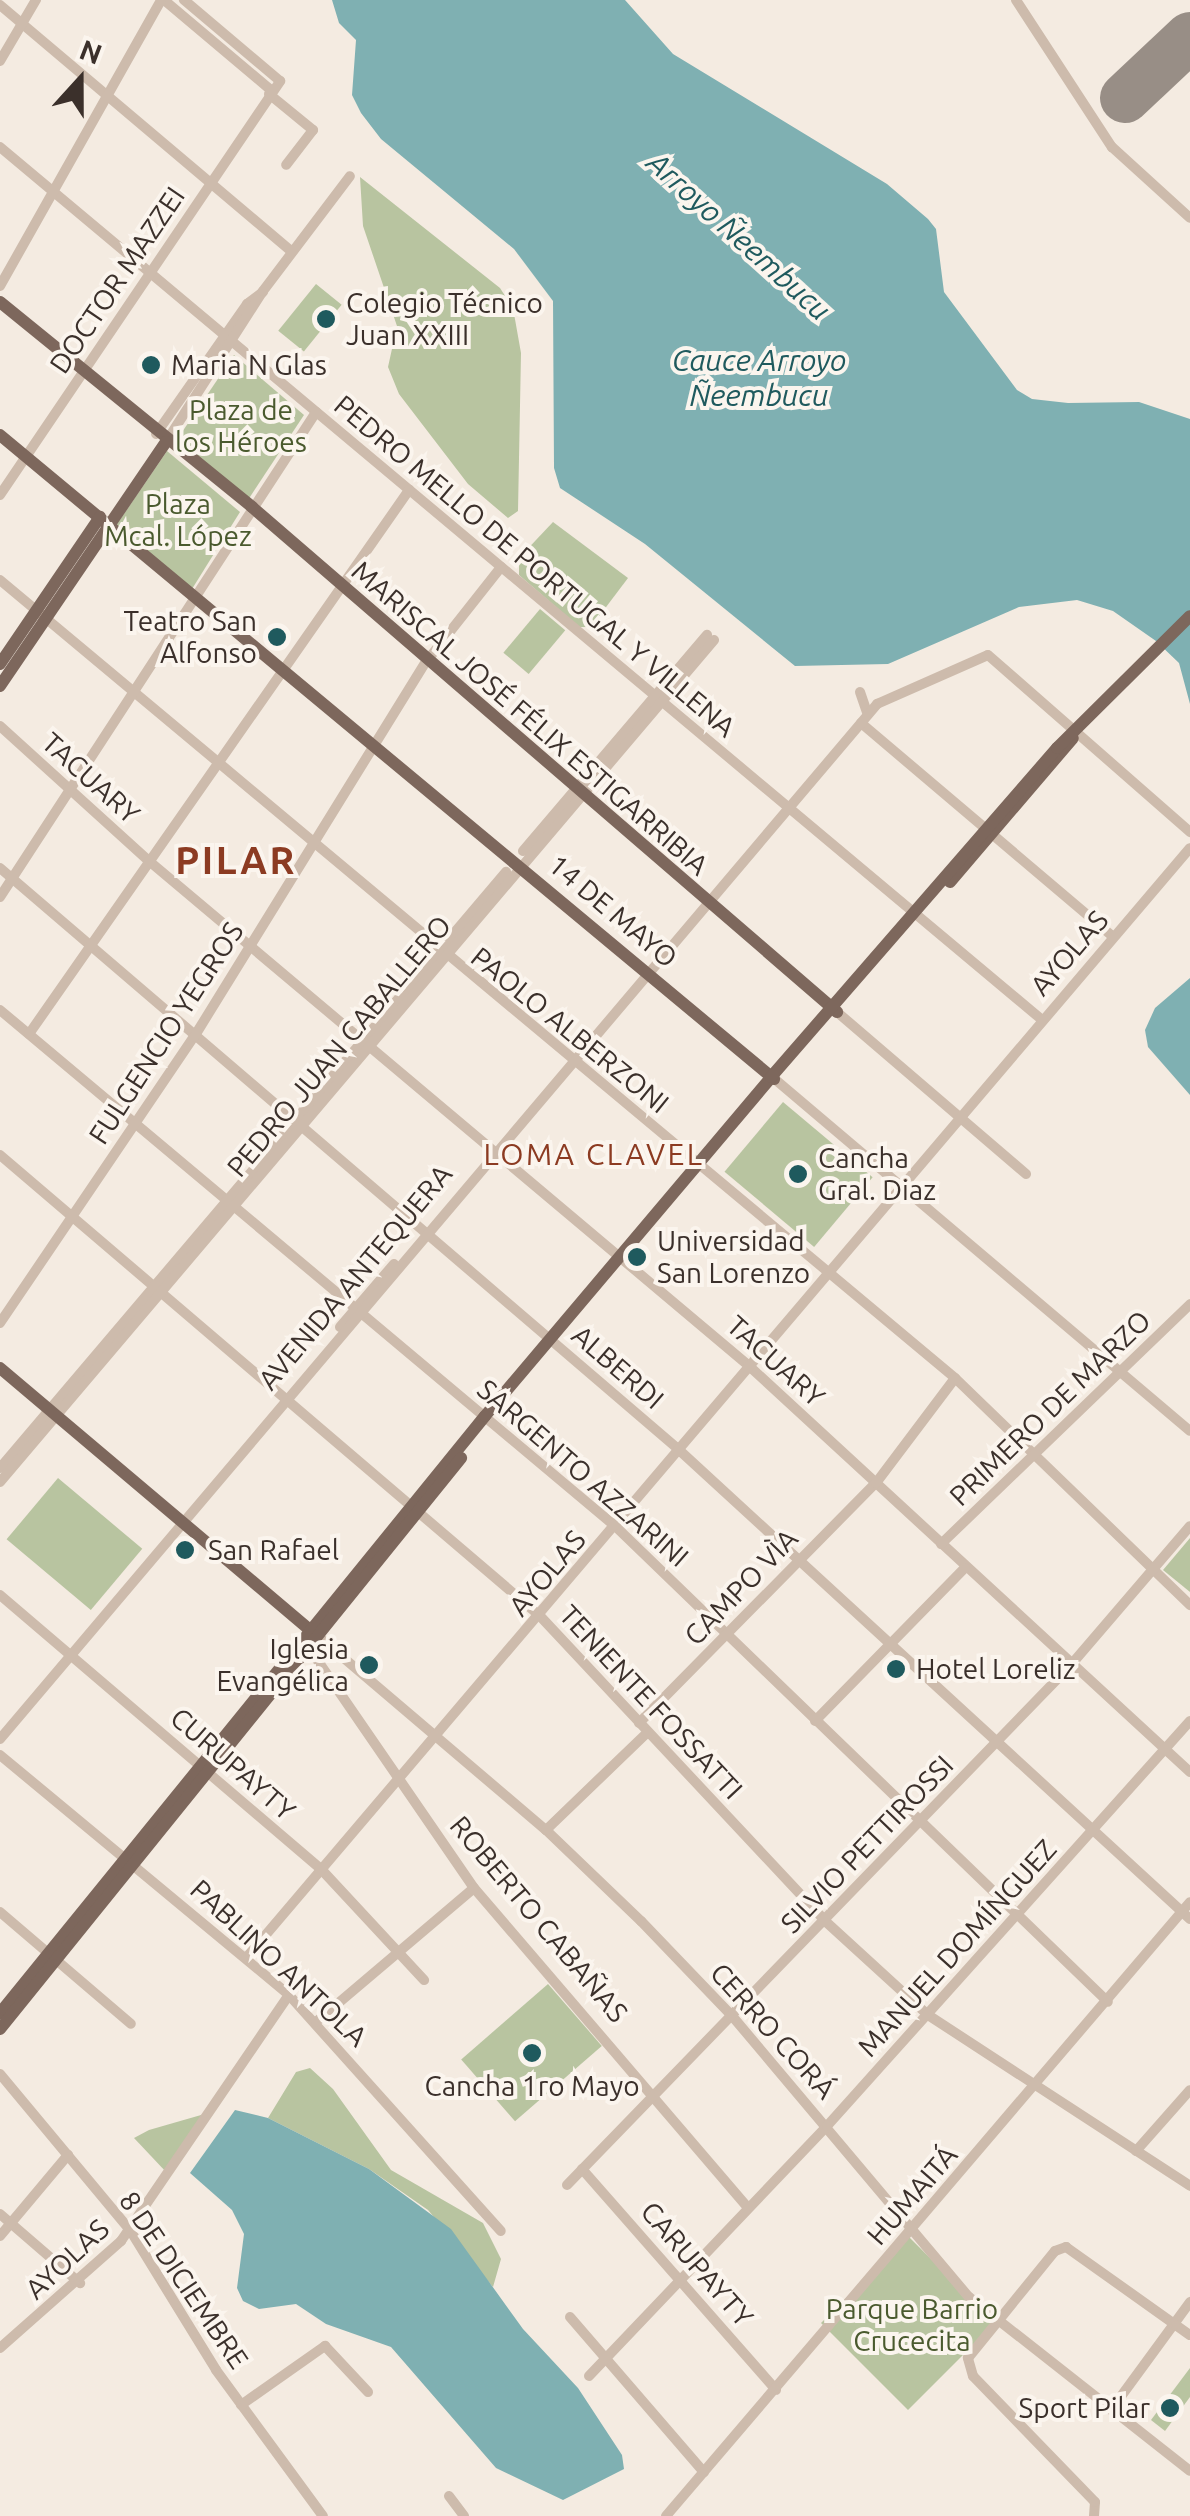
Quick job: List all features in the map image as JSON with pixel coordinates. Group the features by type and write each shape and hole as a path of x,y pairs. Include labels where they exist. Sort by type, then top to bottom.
{"main road":[{"name":"MARISCAL JOSÉ FÉLIX ESTIGARRIBIA","path":"0,302 161,438 252,507 338,586 834,1010"},
{"name":"14 DE MAYO","path":"0,435 283,670 376,742 774,1079"},
{"path":"0,686 42,613 161,438"},
{"path":"0,664 42,613"},
{"path":"0,2029 131,1858 417,1506 774,1079 1076,732 1150,651 1190,616"},
{"path":"0,1368 314,1633"},
{"path":"204,1768 309,1648 314,1633"},
{"path":"0,2012 54,1957"}],"street":[{"path":"0,61 36,0"},
{"path":"0,286 162,0 313,130 286,165"},
{"name":"DOCTOR MAZZEI","path":"0,495 280,81 184,0"},
{"path":"1016,0 1112,147 1190,218"},
{"path":"0,5 292,252"},
{"name":"PEDRO MELLO DE PORTUGAL Y VILLENA","path":"0,147 1041,1019"},
{"path":"161,438 350,176"},
{"path":"0,897 136,694 316,412"},
{"path":"29,1034 338,586 410,490"},
{"name":"FULGENCIO YEGROS","path":"0,1323 194,1036 426,662 501,567"},
{"name":"PAOLO ALBERZONI","path":"0,580 442,954 954,1378 1036,1450 1151,1572 1190,1604"},
{"name":"PEDRO JUAN CABALLERO","path":"0,1468 229,1205 710,637"},
{"path":"864,717 982,654 1190,832"},
{"path":"860,692 864,717 1112,936"},
{"name":"AVENIDA ANTEQUERA","path":"0,1738 786,804 864,717"},
{"name":"TACUARY","path":"0,726 150,861 748,1366 1070,1666 1190,1772"},
{"name":"AYOLAS","path":"246,1958 320,1868 436,1740 1041,1019 1190,848"},
{"name":"ALBERDI","path":"0,868 295,1126 678,1449 996,1742 1187,1911"},
{"name":"SARGENTO AZZARINI","path":"0,1010 614,1526 1108,2002"},
{"name":"MARISCAL JOSÉ FÉLIX ESTIGARRIBIA","path":"834,1010 1026,1174"},
{"name":"14 DE MAYO","path":"774,1079 1190,1431"},
{"name":"TENIENTE FOSSATTI","path":"0,1155 417,1506 540,1616 824,1920 928,2015 1036,2090 1190,2186"},
{"name":"PRIMERO DE MARZO","path":"940,1544 1036,1450 1123,1375 1190,1304"},
{"name":"CAMPO VÌA","path":"639,1723 876,1483 954,1378"},
{"name":"PEDRO JUAN CABALLERO","path":"0,1482 52,1412"},
{"name":"SILVIO PETTIROSSI","path":"567,2185 1070,1666 1190,1526"},
{"path":"815,1721 965,1568"},
{"name":"CURUPAYTY","path":"0,1595 320,1868 424,1980"},
{"name":"CERRO CORÁ","path":"314,1633 546,1830 733,2017 828,2126 908,2232 998,2322 1190,2470"},
{"name":"ROBERTO CABAÑAS","path":"309,1648 396,1783 474,1888 656,2094 748,2208"},
{"name":"MANUEL DOMÍNGUEZ","path":"589,2376 828,2126 1190,1720"},
{"path":"546,1830 648,1732"},
{"name":"PABLINO ANTOLA","path":"0,1755 131,1858 289,1995 501,2231"},
{"path":"316,2022 396,1950 474,1888"},
{"name":"HUMAITÁ","path":"666,2516 1187,1911"},
{"path":"0,1912 131,2024"},
{"name":"AYOLAS","path":"0,2348 80,2284 130,2230 289,1995"},
{"name":"8 DE DICIEMBRE","path":"0,2074 130,2230 241,2406 323,2516"},
{"path":"1136,2151 1190,2090"},
{"path":"0,2236 68,2155"},
{"name":"CARUPAYTY","path":"582,2168 684,2280 776,2390"},
{"path":"0,2214 80,2284"},
{"path":"1094,2516 1095,2502 973,2376 968,2358 1054,2250 1066,2247 1190,2335"},
{"path":"1111,2410 1190,2302"},
{"path":"570,2317 704,2472"},
{"path":"241,2406 324,2346 368,2392"},
{"path":"449,2496 464,2516"}],"green space":[{"path":"360,177 500,288 513,308 521,353 518,511 508,518 468,484 399,394 388,367 397,326 363,226"},
{"path":"316,284 342,305 304,351 278,331"},
{"name":"Plaza de los Héroes","path":"234,355 304,415 246,503 174,444"},
{"name":"Plaza Mcal. López","path":"167,451 240,512 192,589 115,527"},
{"path":"553,522 628,578 591,627 579,627 519,575 519,558"},
{"path":"540,609 565,630 529,674 503,653"},
{"name":"Cancha Gral. Diaz","path":"783,1102 873,1177 814,1247 725,1172"},
{"path":"58,1478 142,1549 91,1610 7,1539"},
{"path":"1190,1538 1190,1592 1163,1570"},
{"name":"Cancha 1ro Mayo","path":"548,1984 602,2046 515,2121 461,2059"},
{"path":"310,2068 333,2089 391,2170 483,2223 501,2259 493,2287 428,2210 369,2169 268,2118 296,2072"},
{"path":"208,2113 167,2173 134,2138 149,2130"},
{"name":"Parque Barrio Crucecita","path":"908,2236 995,2323 908,2410 821,2323"},
{"name":"Sport Pilar","path":"1190,2368 1190,2397 1165,2431 1151,2420"}],"water":[{"name":"Cauce Arroyo Ñeembucu","path":"332,0 625,0 673,54 887,184 928,219 936,229 944,292 1017,390 1032,399 1068,403 1139,402 1190,419 1190,704 1179,663 1156,641 1113,611 1077,600 1019,607 888,664 795,666 645,544 560,488 554,468 553,301 514,249 381,139 361,113 352,95 356,40 339,23"},
{"path":"1190,978 1190,1095 1148,1047 1145,1030 1155,1008"},
{"path":"235,2110 268,2118 369,2169 451,2229 523,2329 578,2388 622,2455 624,2469 563,2500 496,2468 391,2347 326,2324 296,2304 259,2309 243,2301 237,2288 244,2234 232,2210 190,2173"}],"runway":[{"path":"1125,98 1190,37"}],"place":[{"name":"Colegio Técnico Juan XXIII","path":"326,319"},
{"name":"Maria N Glas","path":"151,365"},
{"name":"Teatro San Alfonso","path":"277,637"},
{"name":"Cancha Gral. Diaz","path":"798,1174"},
{"name":"Universidad San Lorenzo","path":"637,1257"},
{"name":"San Rafael","path":"185,1550"},
{"name":"Iglesia Evangélica","path":"369,1665"},
{"name":"Hotel Loreliz","path":"896,1669"},
{"name":"Cancha 1ro Mayo","path":"532,2053"},
{"name":"Sport Pilar","path":"1170,2408"}],"district":[{"name":"PILAR","path":"236,861"},
{"name":"LOMA CLAVEL","path":"594,1154"}],"water label":[{"name":"Arroyo Ñeembucu","path":"739,236"}]}
